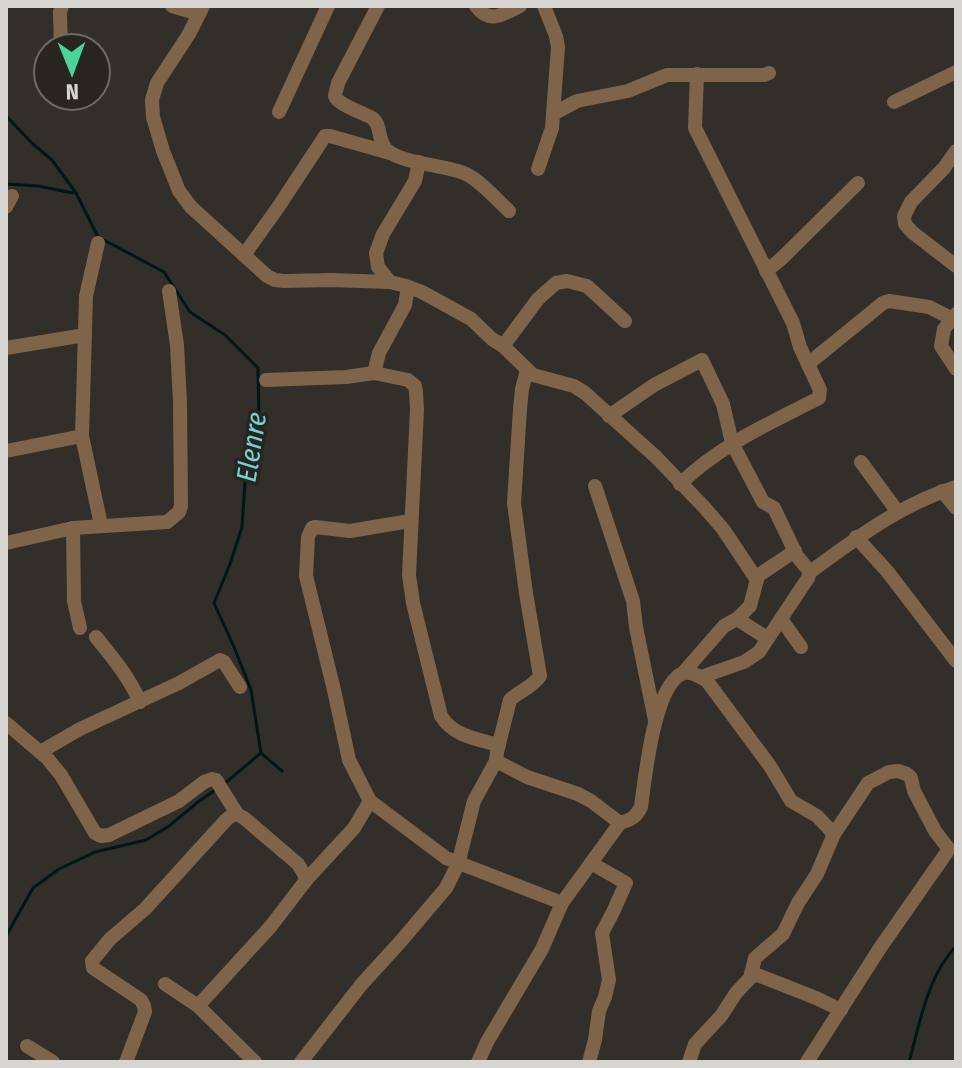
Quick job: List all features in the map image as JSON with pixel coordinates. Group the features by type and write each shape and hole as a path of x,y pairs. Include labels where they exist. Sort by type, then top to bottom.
{"street":[{"path":"61,32 62,6"},
{"path":"172,6 201,10 154,91 153,117 179,191 191,207 275,280 390,282 408,287 460,312 537,378 574,386 585,393 656,457 723,529 756,577 754,599 750,606 724,626 671,683 655,720 641,807 637,815 620,823 562,903 542,949 478,1062"},
{"path":"279,112 328,6"},
{"path":"378,6 338,83 335,95 345,105 374,119 380,140 390,153"},
{"path":"476,6 491,17 498,17 520,6"},
{"path":"538,169 552,128 558,47 544,6"},
{"path":"894,102 956,72"},
{"path":"553,114 577,101 628,91 667,75 769,73"},
{"path":"680,484 732,443 819,398 820,390 800,347 793,323 695,128 697,74"},
{"path":"555,86 577,101"},
{"path":"244,255 325,136 466,174 509,211"},
{"path":"956,151 911,202 904,216 905,224 912,232 956,266"},
{"path":"390,282 378,267 376,253 383,234 415,181 419,162"},
{"path":"766,271 858,183"},
{"path":"98,243 88,283 82,436 101,525"},
{"path":"503,346 538,299 556,283 567,281 587,286 625,321"},
{"path":"374,373 379,353 405,305 408,287"},
{"path":"6,543 73,528 167,522 179,512 180,402 177,345 169,291"},
{"path":"808,364 889,301 929,307 953,316 944,329 941,346 956,369"},
{"path":"6,348 85,335"},
{"path":"609,416 654,385 702,360 723,404 732,443 763,502 774,508 795,551 810,572"},
{"path":"301,1062 361,985 446,888 458,864 474,801 496,761 510,700 540,676 514,503 520,409 527,370"},
{"path":"266,380 374,373 408,380 415,386 409,575 413,603 441,716 458,733 499,745"},
{"path":"6,451 82,436"},
{"path":"861,462 897,511"},
{"path":"595,486 633,601 655,720"},
{"path":"701,677 744,662 759,652 810,572 856,537 897,511 949,489 956,508"},
{"path":"410,521 350,531 315,527 308,537 306,576 349,760 370,801 439,854 562,903"},
{"path":"73,528 74,601 80,628"},
{"path":"856,537 887,571 956,661"},
{"path":"756,577 795,551"},
{"path":"737,619 767,638"},
{"path":"781,619 801,647"},
{"path":"96,637 121,667 140,702"},
{"path":"40,752 220,660 240,687"},
{"path":"683,673 692,673 707,681 743,728 791,801 817,816 834,834"},
{"path":"8,729 40,752 61,775 95,833 109,835 179,801 212,779 216,780 237,814 298,864 307,879"},
{"path":"496,761 527,777 578,794 620,823"},
{"path":"750,978 755,958 783,934 817,874 834,834 868,783 889,772 907,774 935,831 948,848 807,1062"},
{"path":"198,1006 354,828 370,801"},
{"path":"126,1062 145,1012 144,1006 141,1000 93,968 92,961 226,820 237,814"},
{"path":"589,1062 609,980 602,933 626,883 591,863"},
{"path":"689,1062 695,1044 753,974 841,1010"},
{"path":"165,984 198,1006 255,1062"},
{"path":"27,1046 53,1062"}],"waterway":[{"name":"Elenre","path":"6,116 52,160 76,193 98,237"},
{"path":"6,184 73,193"},
{"name":"Elenre","path":"104,240 164,272 190,312 225,335 258,368 259,420 246,468 242,527 214,603 251,690 261,753 282,771"},
{"path":"224,784 261,753"},
{"path":"6,936 33,888 59,869 95,852 146,840 218,788"},
{"path":"909,1062 931,986 956,946"}]}
